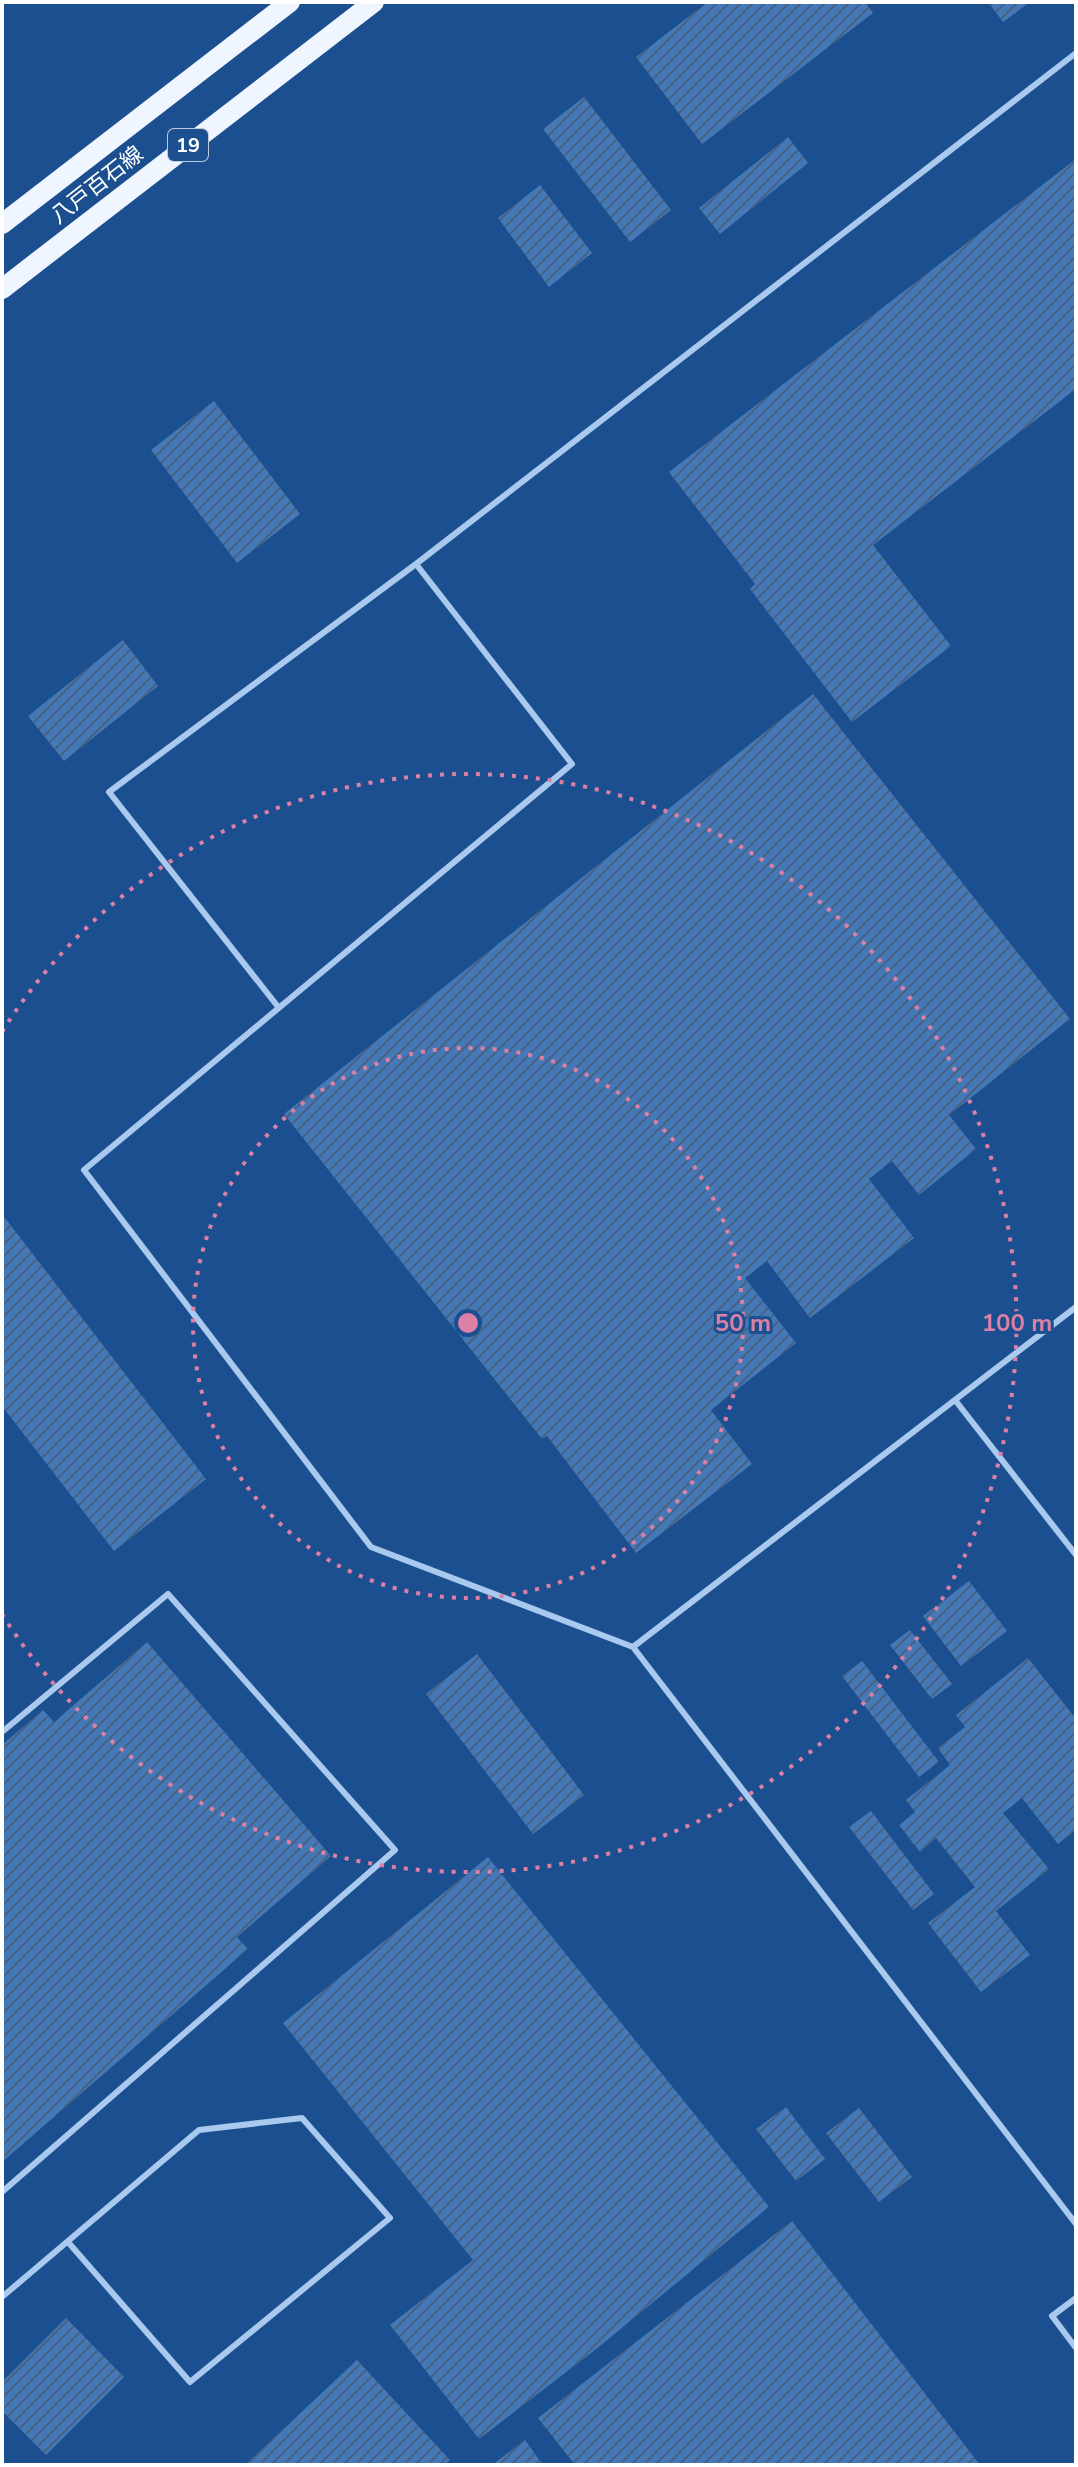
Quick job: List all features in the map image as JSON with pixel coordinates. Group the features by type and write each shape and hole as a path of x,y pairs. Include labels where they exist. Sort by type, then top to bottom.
{"main road":[{"name":"八戸百石線","path":"2,224 290,2"},
{"name":"八戸百石線","path":"2,289 374,2"}],"lane":[{"path":"279,1008 109,792 416,564 1076,53"},
{"path":"416,564 572,764 84,1170 371,1547 633,1647 1076,2224"},
{"path":"633,1647 1076,1307"},
{"path":"955,1400 1076,1555"},
{"path":"2,1732 168,1594 395,1850 2,2192"},
{"path":"2,2297 199,2130 302,2118 390,2218 190,2382 68,2242"},
{"path":"1076,2298 1052,2316 1076,2348"}],"building":[{"path":"708,2 865,2 873,13 702,144 636,57"},
{"path":"988,2 1030,2 1003,22"},
{"path":"584,97 671,210 630,242 543,129"},
{"path":"788,137 808,163 720,234 699,208"},
{"path":"1076,159 1076,389 873,545 951,646 852,722 750,589 755,584 669,472"},
{"path":"540,185 592,253 549,287 498,218"},
{"path":"214,401 300,514 237,563 151,450"},
{"path":"123,640 158,686 64,761 28,716"},
{"path":"813,694 1070,1019 949,1115 976,1149 919,1195 892,1161 869,1179 914,1238 810,1318 767,1261 745,1278 796,1343 711,1410 752,1464 636,1553 547,1436 542,1439 284,1114"},
{"path":"2,1214 206,1479 114,1551 2,1406"},
{"path":"969,1581 1007,1631 961,1666 923,1616"},
{"path":"910,1630 952,1684 932,1699 890,1645"},
{"path":"147,1642 331,1856 237,1937 248,1949 2,2162 2,1745 43,1710 54,1722"},
{"path":"477,1654 584,1795 533,1834 426,1694"},
{"path":"1028,1658 1076,1719 1076,1830 1058,1844 1022,1798 1003,1813 1049,1869 996,1911 1030,1955 981,1992 928,1923 975,1887 936,1838 920,1852 899,1825 915,1812 906,1800 950,1765 938,1748 965,1727 956,1715"},
{"path":"862,1661 939,1762 919,1777 842,1676"},
{"path":"871,1811 934,1894 913,1910 849,1827"},
{"path":"488,1857 769,2207 595,2350 479,2439 390,2325 473,2260 283,2023"},
{"path":"786,2107 825,2159 796,2181 756,2129"},
{"path":"859,2108 912,2177 879,2202 826,2133"},
{"path":"792,2221 980,2465 575,2465 538,2418"},
{"path":"66,2318 124,2377 46,2455 2,2411 2,2382"},
{"path":"357,2360 450,2460 444,2465 245,2465"},
{"path":"525,2440 543,2465 492,2465"}]}
